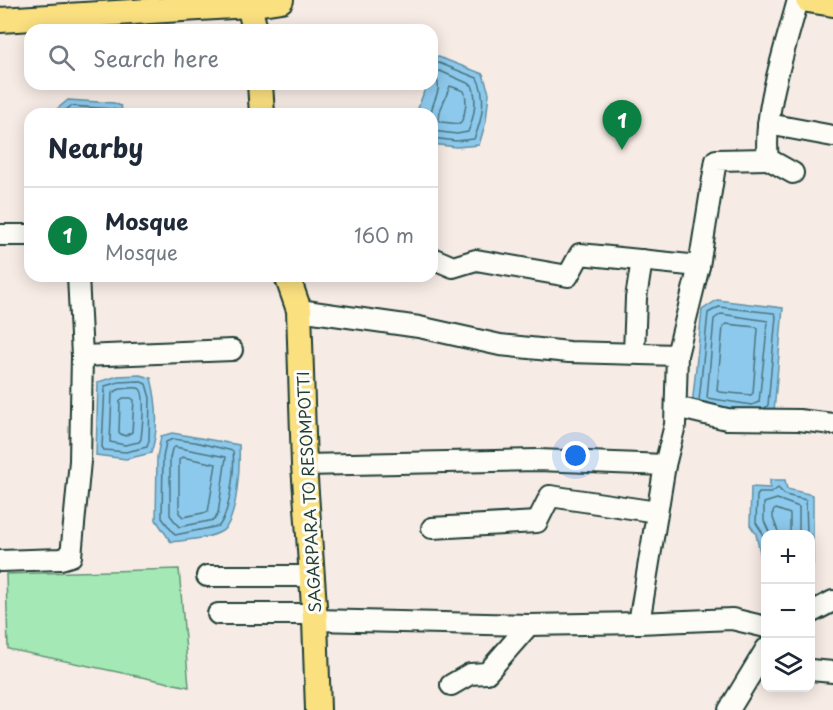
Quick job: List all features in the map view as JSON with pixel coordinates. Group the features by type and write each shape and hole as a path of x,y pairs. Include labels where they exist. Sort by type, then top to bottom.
{"main road":[{"path":"0,6 90,0"},
{"path":"0,20 249,5 281,0"},
{"path":"808,0 833,4"},
{"path":"249,5 254,24"},
{"path":"261,90 262,108"},
{"name":"SAGARPARA TO RESOMPOTTI","path":"290,282 299,310 304,465 319,710"}],"street":[{"path":"768,159 766,145 770,111 798,0"},
{"path":"768,124 833,135"},
{"path":"639,623 665,465 675,425 677,355 699,266 716,160 768,159 794,174"},
{"path":"0,235 24,235"},
{"path":"438,261 453,267 476,260 568,276 580,254 699,266"},
{"path":"633,353 636,298 642,260"},
{"path":"0,561 61,559 70,556 80,460 82,356 78,282"},
{"path":"299,310 419,327 500,345 569,352 677,355"},
{"path":"82,356 232,350"},
{"path":"676,407 727,419 798,420 833,424"},
{"path":"304,465 538,460 665,465"},
{"path":"432,528 537,522 550,496 657,512"},
{"path":"207,576 312,576"},
{"path":"815,610 833,601"},
{"path":"218,614 528,625 732,619 761,626"},
{"path":"451,684 470,674 486,673 528,625"},
{"path":"729,710 761,659"},
{"path":"815,670 833,672"}],"green space":[{"path":"179,569 189,687 8,649 6,574"}],"water":[{"path":"438,57 483,74 489,93 486,121 479,145 456,147 438,145 438,108 418,108 424,90 438,90"},
{"path":"68,100 114,103 122,108 58,108"},
{"path":"717,300 783,308 774,412 754,418 692,406 702,310"},
{"path":"140,375 151,378 155,397 156,425 151,453 126,459 96,455 98,382 118,376"},
{"path":"172,433 239,445 235,504 227,525 217,534 171,542 156,520 157,457 161,436"},
{"path":"770,480 785,480 787,489 813,495 813,530 761,530 761,558 756,534 750,525 751,487 770,488"}],"place":[{"name":"Mosque","path":"622,150"}]}
